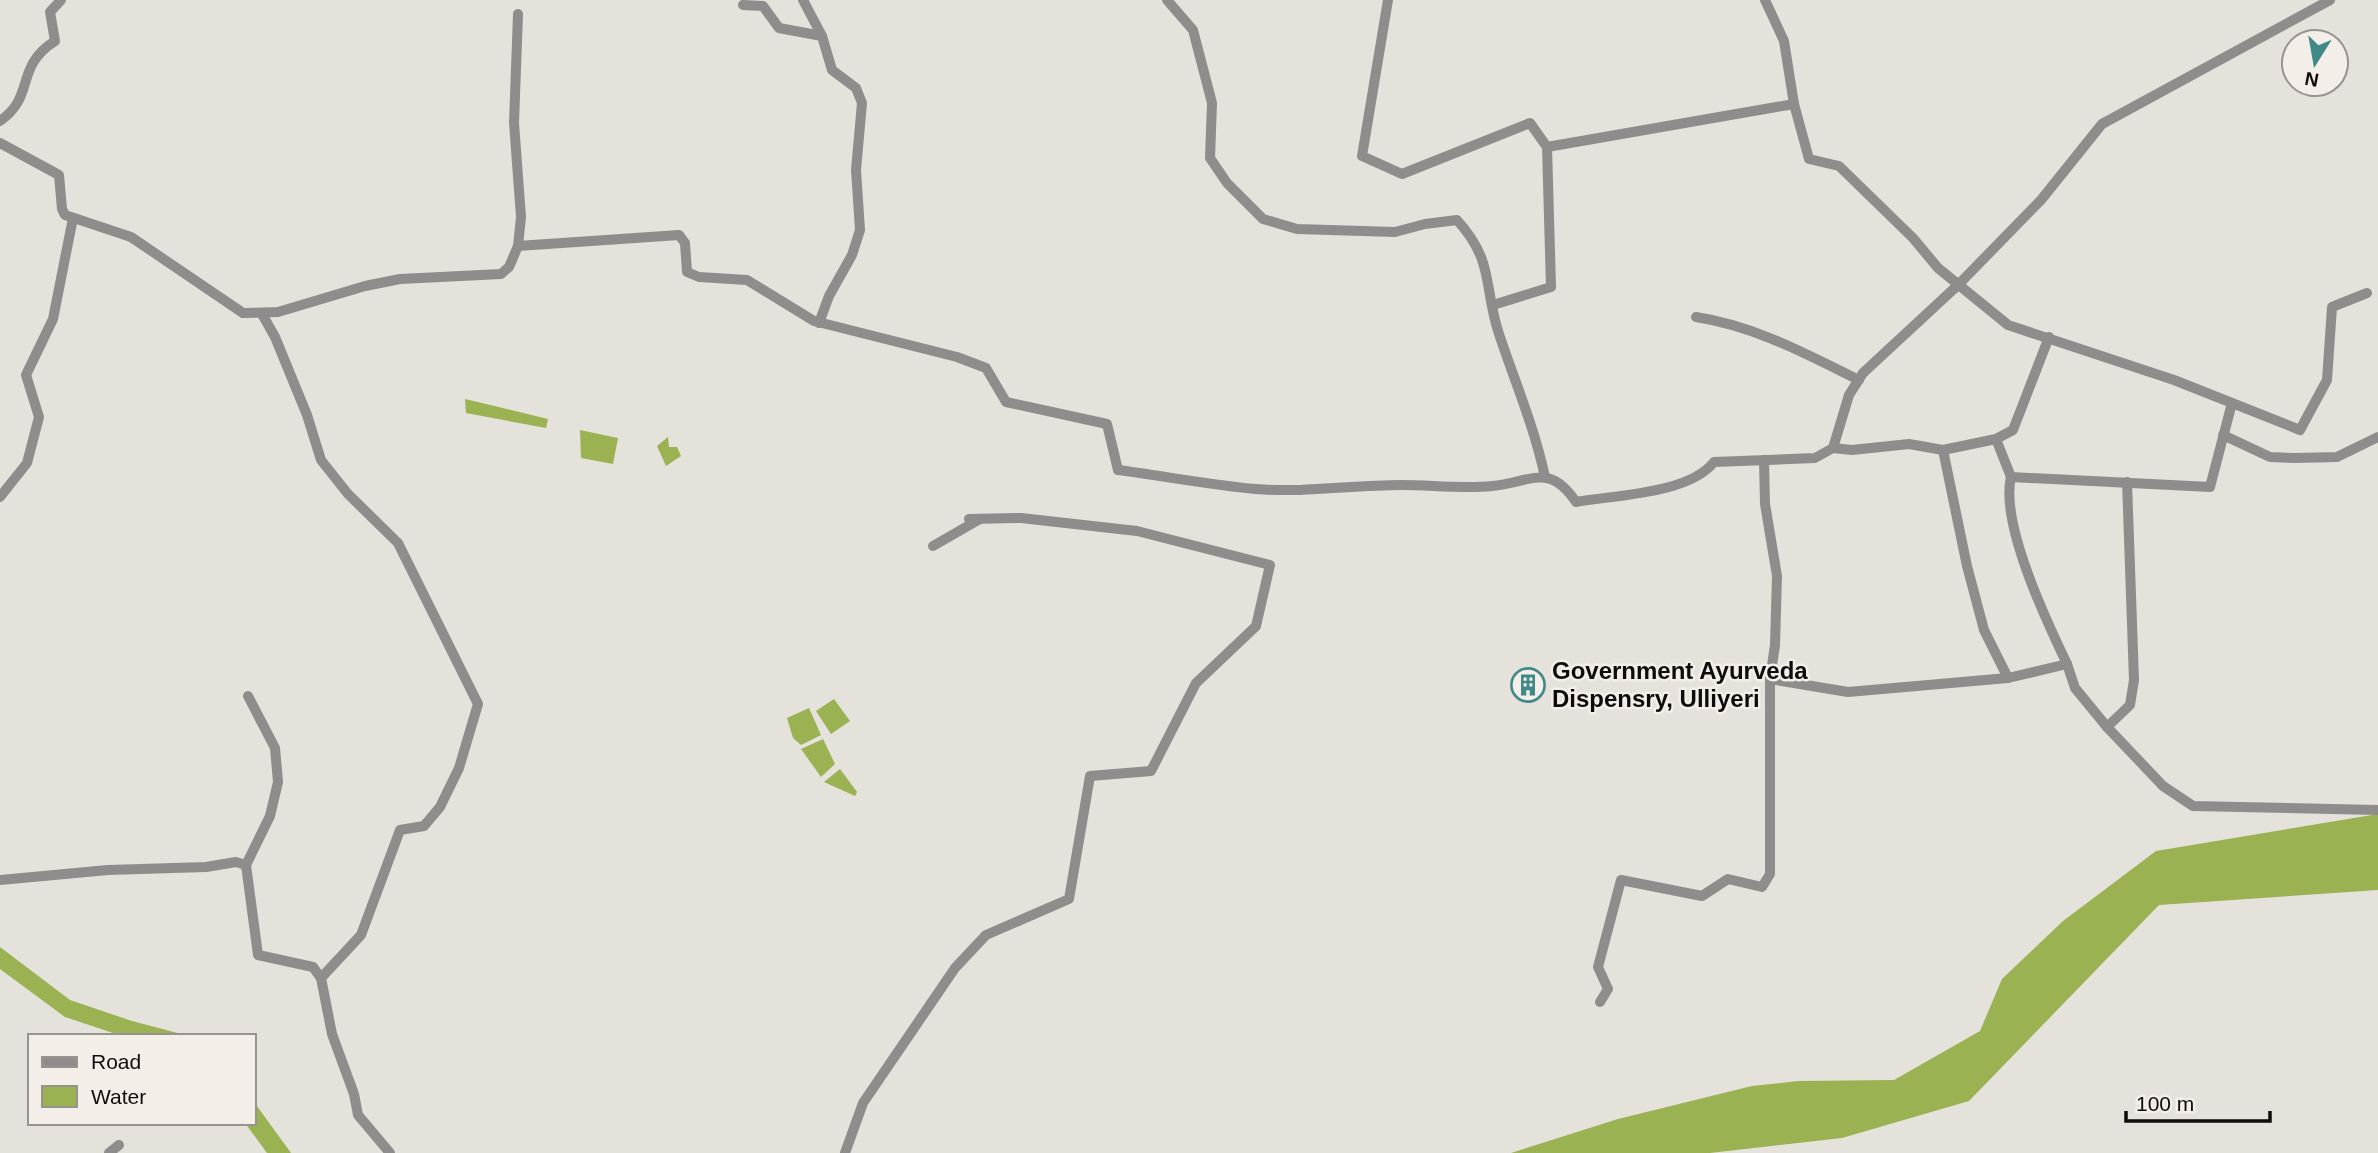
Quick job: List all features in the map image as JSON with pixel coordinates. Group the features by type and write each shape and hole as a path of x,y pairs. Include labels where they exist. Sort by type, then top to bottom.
{"street":[{"path":"0,121 17,109 29,68 37,52 55,41 50,12 61,0"},
{"path":"803,0 822,36 832,70 856,88 862,103 856,170 860,230 852,255 819,323"},
{"path":"1167,0 1193,30 1212,103 1210,158 1227,183 1262,219 1297,229 1395,232 1425,224 1457,220 1476,241 1490,285 1497,331 1535,430 1545,477"},
{"path":"1388,0 1362,156 1402,174 1530,123 1547,147 1551,287 1493,305"},
{"path":"1765,0 1784,41 1794,104 1810,159 1839,166 1958,285 1985,303 2008,325 2049,337 2300,430 2327,380 2332,307 2367,293"},
{"path":"1833,448 1849,396 1859,380 2041,200 2102,124 2330,0"},
{"path":"743,5 763,6 779,28 822,36"},
{"path":"0,144 59,175 62,209 73,218 131,237 243,313 262,314 309,305 365,286 400,279 501,274 509,267 518,246 521,217 514,123 517,14"},
{"path":"1547,147 1794,104"},
{"path":"0,496 5,486 27,463 39,417 26,375 53,319 73,218"},
{"path":"518,246 679,235 685,243 687,272 699,277 747,281 819,323 957,357 986,368 1006,402 1107,425 1118,470 1257,489 1322,490 1399,485 1458,488 1493,486 1545,477 1563,484 1576,502 1681,484 1705,473 1714,462 1815,458 1833,448 1852,450 1909,444 1943,450 1996,439 2013,430 2049,337"},
{"path":"262,314 275,337 307,415 321,460 348,494 398,543 478,704 467,748 440,807 424,827 400,830 361,935 321,978"},
{"path":"1696,317 1723,321 1771,337 1859,380"},
{"path":"2011,477 2210,487 2232,403"},
{"path":"2223,435 2270,457 2295,458 2337,457 2378,436"},
{"path":"1996,439 2011,477 2007,495 2038,603 2067,664 2075,688 2107,727 2163,786 2193,806 2378,810"},
{"path":"1943,450 1967,566 1984,630 2008,678"},
{"path":"1600,1002 1608,989 1598,967 1621,880 1702,896 1728,879 1762,887 1770,874 1770,679 1775,645 1777,576 1765,503 1764,460"},
{"path":"2107,727 2130,705 2134,680 2127,482"},
{"path":"933,546 981,518"},
{"path":"845,1153 863,1103 955,968 986,935 1069,899 1090,776 1151,771 1196,683 1256,626 1270,565 1137,531 1021,518 969,519"},
{"path":"1770,679 1848,692 2008,678 2067,664"},
{"path":"247,696 275,748 278,782 270,816 246,865 258,955 313,967 321,978 332,1034 354,1094 358,1115 390,1153"},
{"path":"0,880 108,870 206,867 236,862 246,865"},
{"path":"109,1153 118,1145"}],"water":[{"path":"465,399 548,419 546,428 466,413"},
{"path":"580,430 618,438 613,464 581,458"},
{"path":"668,437 669,447 677,447 681,456 666,466 657,446"},
{"path":"834,699 850,721 831,734 816,711"},
{"path":"809,708 821,735 801,745 793,738 787,718"},
{"path":"823,739 835,764 821,777 801,749"},
{"path":"840,769 857,792 855,796 824,782"},
{"path":"2378,814 2378,890 2159,905 1969,1101 1842,1138 1710,1153 1511,1153 1618,1119 1752,1086 1798,1081 1894,1080 1980,1031 2002,979 2063,921 2156,851"},
{"path":"0,947 70,1000 181,1034 116,1034 65,1017 0,969"},
{"path":"256,1105 291,1153 267,1153 246,1125 256,1125"}],"place":[{"name":"Government Ayurveda Dispensry, Ulliyeri","path":"1528,685"}]}
